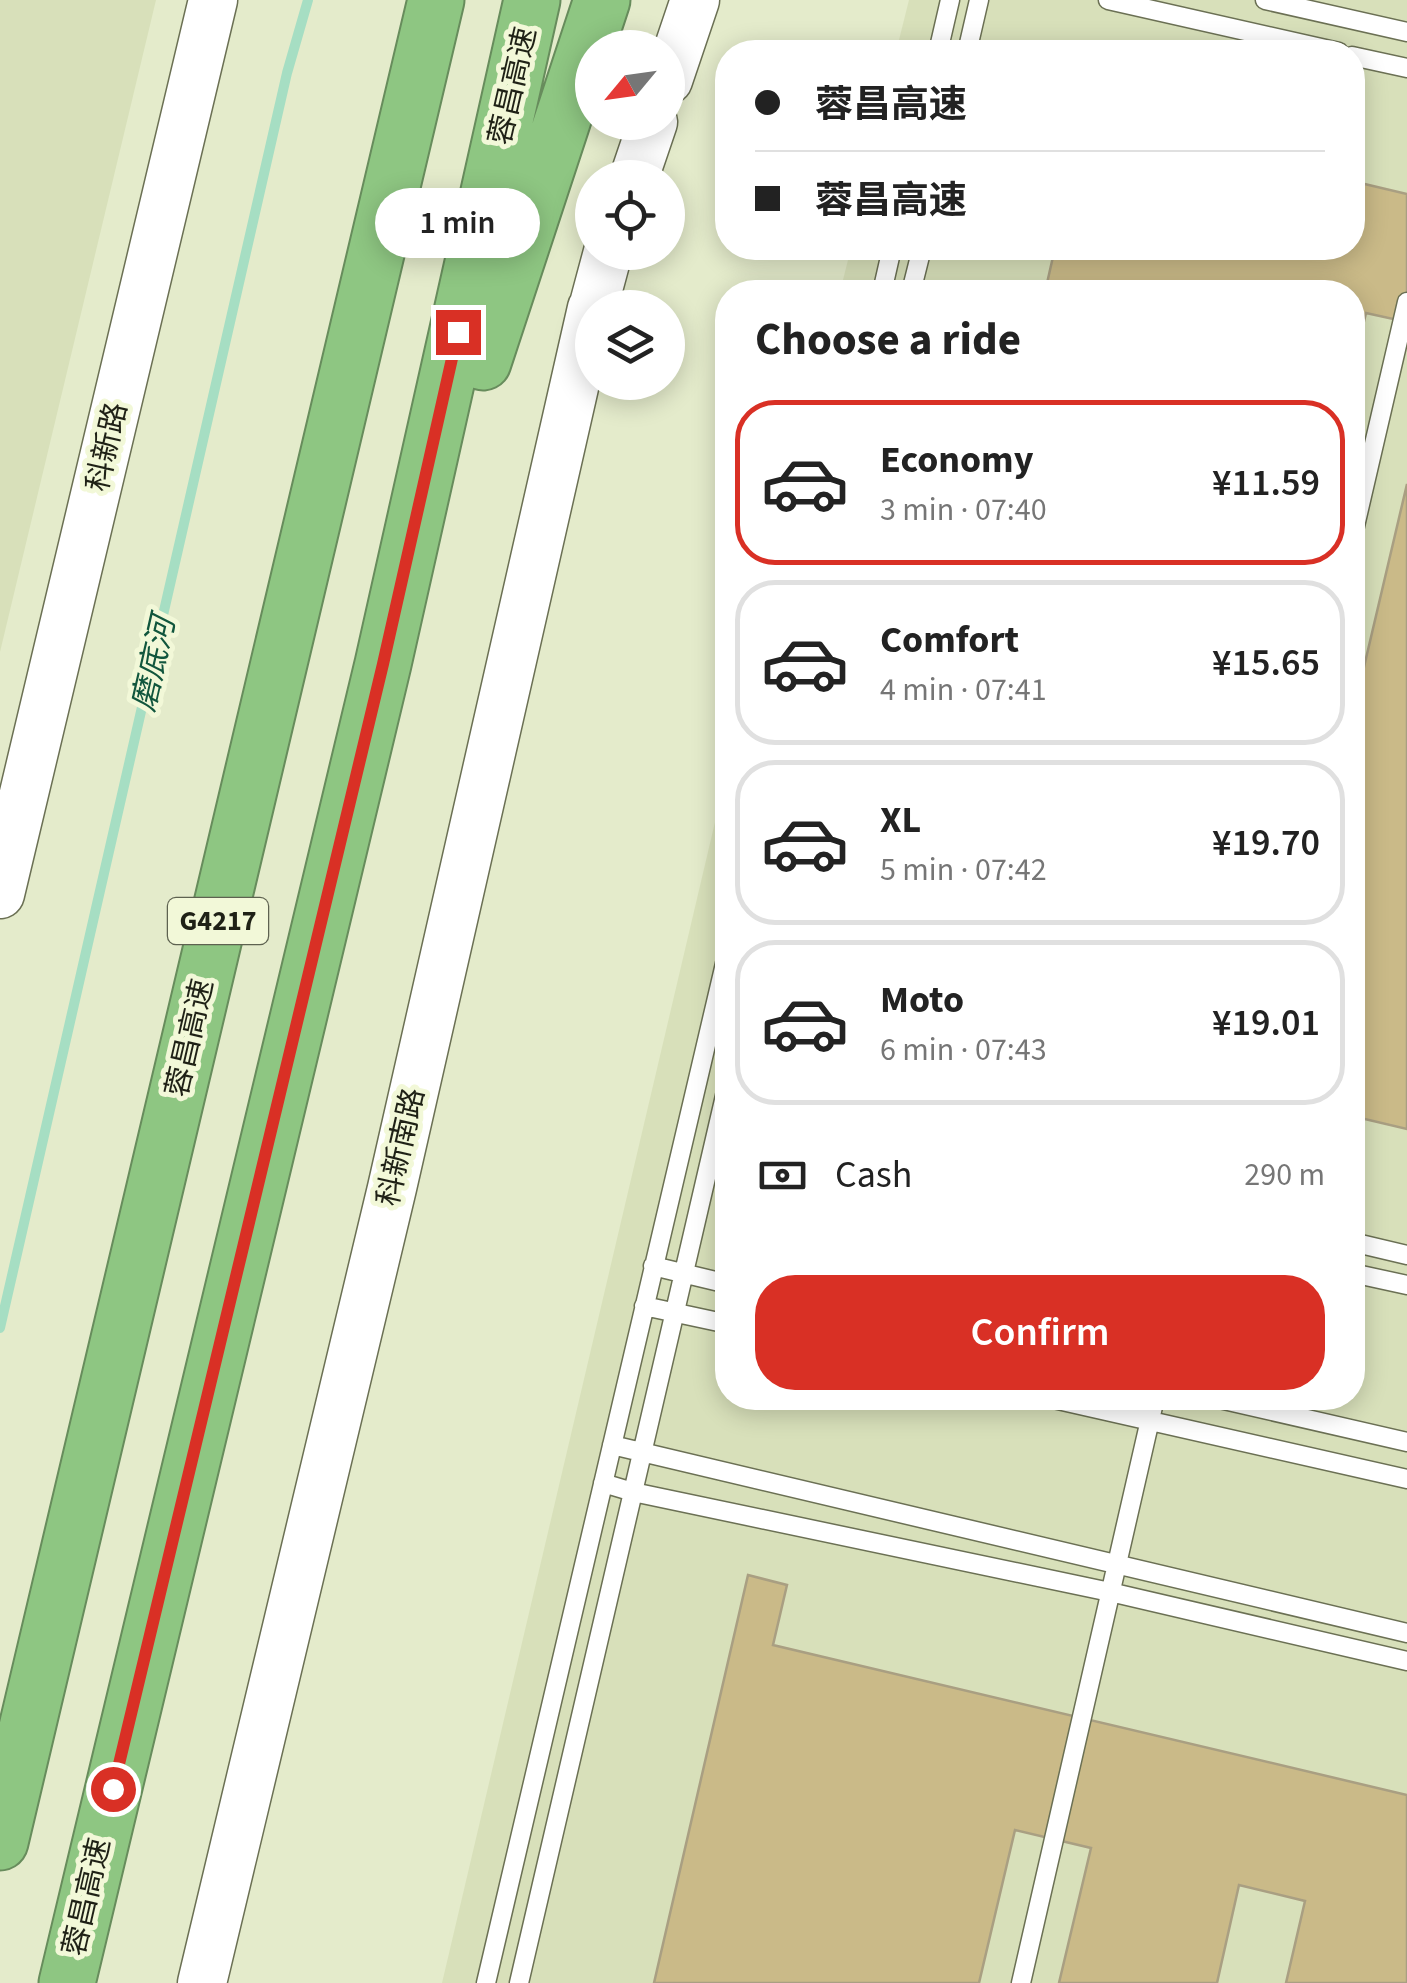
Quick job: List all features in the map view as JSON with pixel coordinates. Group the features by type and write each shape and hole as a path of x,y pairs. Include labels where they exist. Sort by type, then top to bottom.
{"highway":[{"name":"蓉昌高速","path":"0,1842 416,86 433,0"},
{"name":"蓉昌高速","path":"67,1983 383,664 532,0"},
{"path":"383,664 602,0"}],"main road":[{"name":"科新路","path":"0,894 213,0"},
{"path":"685,30 695,0"},
{"name":"科新南路","path":"202,1983 392,1188 575,387"}],"lane":[{"path":"941,40 950,0"},
{"path":"970,40 979,0"},
{"path":"1108,0 1286,40"},
{"path":"1265,0 1407,32"},
{"path":"1365,59 1407,68"},
{"path":"1365,483 1407,302"},
{"path":"486,1983 715,1005"},
{"path":"694,1092 715,1093"},
{"path":"688,1120 715,1126"},
{"path":"519,1983 684,1274 715,1158"},
{"path":"1365,1245 1407,1254"},
{"path":"654,1266 715,1281"},
{"path":"1365,1275 1407,1285"},
{"path":"644,1306 715,1321"},
{"path":"1105,1410 1407,1479"},
{"path":"1021,1983 1152,1410"},
{"path":"1267,1410 1407,1442"},
{"path":"612,1445 1407,1634"},
{"path":"603,1483 1110,1592 1407,1661"}],"shaded area":[{"path":"0,0 156,0 0,652"},
{"path":"909,0 1407,0 1407,1983 442,1983 715,822 715,1410 1365,1410 1365,280 843,280 848,260 1365,260 1365,40 899,40"}],"building":[{"path":"1365,184 1407,194 1407,322 1366,313 1365,317 1365,280 1048,280 1052,260 1365,260"},
{"path":"1407,484 1407,1129 1365,1119 1365,663"},
{"path":"748,1575 787,1585 773,1645 1407,1795 1407,1983 1286,1983 1305,1901 1239,1885 1217,1983 1059,1983 1091,1848 1015,1830 979,1983 654,1983"}],"waterway":[{"name":"磨底河","path":"0,1328 287,73 308,0"}],"route":[{"path":"113,1789 383,664 458,332"}]}
